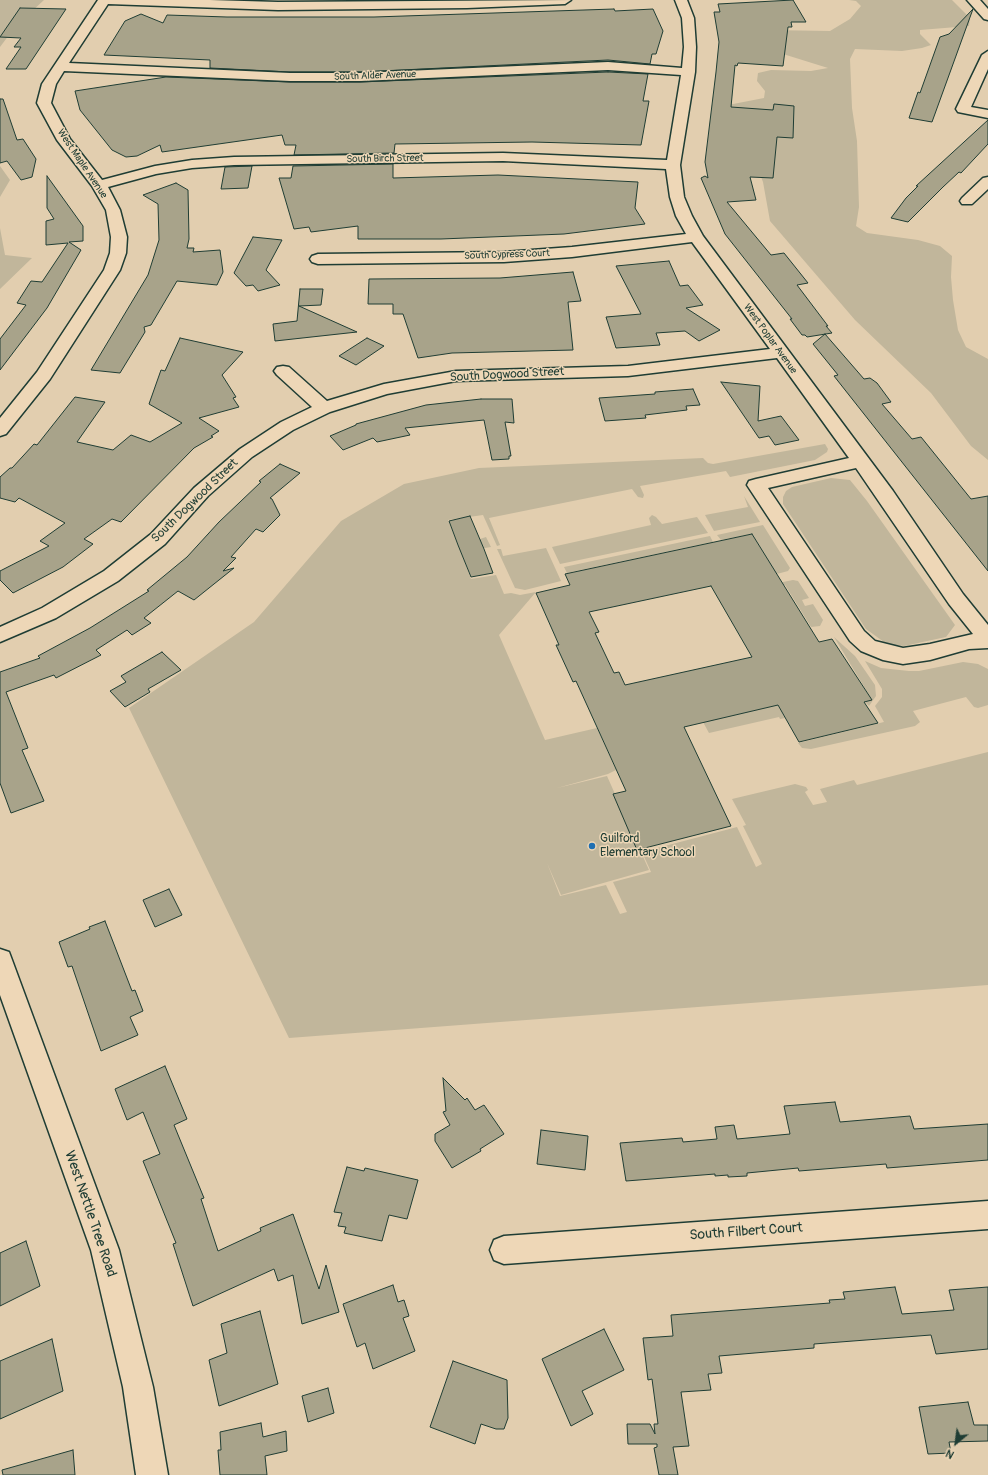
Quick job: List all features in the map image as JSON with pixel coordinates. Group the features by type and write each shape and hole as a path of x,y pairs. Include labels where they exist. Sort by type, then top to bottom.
{"street":[{"path":"104,0 219,5 332,6 467,4 565,0"},
{"name":"West Maple Avenue","path":"0,430 44,375 112,270 118,253 119,237 113,210 99,185 64,140 44,103 49,84 104,0"},
{"name":"West Poplar Avenue","path":"681,0 688,18 690,47 688,72 673,165 677,197 684,216 696,237 780,353 861,460 956,599 988,640"},
{"path":"973,0 988,16"},
{"path":"988,55 976,97 963,110 988,114"},
{"name":"South Alder Avenue","path":"61,67 290,77 360,78 608,66 688,72"},
{"name":"South Birch Street","path":"99,185 155,170 192,164 234,161 503,157 673,165"},
{"path":"967,201 988,181"},
{"name":"South Cypress Court","path":"318,259 512,256 572,252 696,237"},
{"name":"South Dogwood Street","path":"0,635 49,613 112,576 158,539 201,492 246,452 287,426 324,408 384,389 456,376 628,371 780,353"},
{"path":"282,371 324,408"},
{"path":"861,460 756,485 857,636 868,646 883,652 903,656 930,652 969,642 988,640"},
{"name":"West Nettle Tree Road","path":"0,960 105,1250 138,1387 152,1475"},
{"name":"South Filbert Court","path":"504,1250 988,1215"}],"shaded area":[{"path":"0,0 44,0 15,27 0,47"},
{"path":"849,0 952,0 970,18 969,26 920,30 920,34 931,45 922,48 902,51 855,49 850,59 852,108 857,141 859,207 856,226 867,233 918,240 940,246 952,256 951,277 958,330 966,347 988,359 988,460 971,446 931,393 855,320 770,221 763,182 735,111 728,105 764,98 765,91 757,81 758,73 771,70 811,71 828,68 783,54 768,30 830,31 850,19 861,6 856,1"},
{"path":"0,166 10,180 0,197"},
{"path":"0,228 5,255 32,258 0,289"},
{"name":"Guilford Elementary School","path":"825,444 828,449 827,452 815,460 730,477 726,471 640,486 644,495 643,498 638,497 632,489 489,518 500,545 497,546 483,515 448,520 458,545 480,541 480,539 486,537 491,547 461,552 471,579 496,575 504,594 511,593 520,595 536,592 499,635 545,740 597,728 616,770 608,774 557,788 607,776 649,870 561,895 547,863 560,896 606,885 620,914 627,912 613,882 651,872 642,852 737,827 756,867 762,864 743,826 746,825 732,799 795,784 806,787 808,790 805,792 813,805 827,802 820,789 854,780 857,785 988,752 988,985 289,1038 129,708 254,622 341,521 404,484 479,468 703,458 708,463 713,464"},
{"path":"831,478 850,480 867,501 955,625 946,637 904,646 884,642 866,629 783,504 783,497 786,491 792,487"},
{"path":"744,496 760,522 714,531 705,515 748,507"},
{"path":"652,515 662,524 697,517 708,533 560,564 552,547 651,525 649,518"},
{"path":"763,525 790,568 788,571 773,575 775,572 752,534 721,540 717,535"},
{"path":"710,536 713,542 567,573 564,567"},
{"path":"546,548 561,581 525,590 515,588 497,549 501,549 503,556"},
{"path":"793,580 798,581 809,598 802,600 805,606 813,604 823,620 820,626 811,627 785,585 765,589 763,586"},
{"path":"834,637 855,656 875,685 876,696 869,706 865,702 872,700"},
{"path":"865,661 881,668 909,671 919,671 963,662 978,664 988,669 988,705 978,708 974,707 966,697 913,711 920,722 915,726 811,749 802,748 798,743 884,722 875,706 882,697 882,689"},
{"path":"778,705 785,718 780,719 779,717 709,733 703,722"}],"building":[{"path":"793,0 806,22 791,22 792,27 788,27 783,66 738,63 737,66 735,65 731,107 773,110 774,104 794,106 793,138 777,137 773,178 750,177 756,200 727,202 771,255 784,253 808,283 797,285 832,333 807,337 802,335 790,319 792,319 725,234 701,178 705,176 708,178 705,162 719,42 714,12 720,12 718,4"},
{"path":"20,8 66,9 26,69 6,69 21,47 14,47 21,38 0,37"},
{"path":"614,9 615,11 653,9 663,31 656,54 652,54 650,64 608,60 360,72 290,72 210,68 210,60 104,55 125,21 141,14 163,23 167,15 227,17 374,17"},
{"path":"973,9 932,122 909,118 918,92 920,93 940,37 949,34"},
{"path":"608,72 648,74 643,101 649,101 641,145 532,142 395,144 394,153 294,155 296,145 285,145 282,135 162,152 160,145 137,156 126,157 112,150 80,110 75,91 166,77 290,82 360,82"},
{"path":"0,99 3,99 17,140 23,139 36,159 32,177 21,180 7,161 0,163"},
{"path":"988,120 988,144 961,173 959,172 908,222 891,218 906,198 918,186 916,186"},
{"path":"393,164 393,178 498,175 638,182 635,208 645,224 564,234 441,239 358,239 358,226 311,232 309,227 294,229 279,178 291,178 293,166"},
{"path":"252,166 248,188 221,189 225,167"},
{"path":"47,176 83,226 83,241 69,242 81,250 47,308 0,370 0,339 26,305 17,303 31,281 42,282 68,243 46,245 46,221 54,219 47,208"},
{"path":"176,183 188,190 189,239 187,248 194,248 193,252 220,250 223,272 217,285 177,281 151,325 144,327 145,332 120,373 91,370 148,275 159,240 158,204 143,195"},
{"path":"253,237 282,240 266,270 280,285 258,291 253,285 246,286 234,273"},
{"path":"669,261 680,286 688,285 703,305 686,308 720,330 699,341 685,331 656,333 660,345 616,348 606,317 641,314 616,266"},
{"path":"573,272 581,301 568,302 573,350 452,353 418,358 403,314 393,314 393,304 368,304 369,279 500,278"},
{"path":"300,289 323,289 321,305 299,306 357,332 275,341 273,324 297,321"},
{"path":"825,334 864,379 870,378 877,383 891,402 882,404 912,439 921,437 971,499 988,496 988,571 834,376 838,375 813,344"},
{"path":"180,338 243,352 222,375 236,397 233,398 239,407 199,418 219,431 211,436 213,437 194,448 121,522 112,519 84,539 93,544 63,567 13,593 0,580 0,571 49,546 40,541 65,523 19,498 15,502 0,498 0,477 12,468 34,444 37,445 75,397 105,402 77,442 113,450 131,435 150,442 182,423 149,404 161,370 165,371"},
{"path":"367,338 384,346 356,365 339,356"},
{"path":"721,382 760,386 758,421 781,416 799,440 775,445 769,436 759,438"},
{"path":"693,389 700,405 686,406 687,410 645,415 646,418 605,421 599,398 655,394 655,392"},
{"path":"481,399 512,399 514,423 505,422 511,456 509,456 509,459 492,460 484,420 405,428 410,435 377,442 373,438 343,450 330,436 356,424 426,405"},
{"path":"280,464 300,473 270,498 272,499 280,515 263,532 256,529 231,557 236,558 223,571 234,568 194,600 178,591 144,618 151,623 132,635 127,630 96,650 101,655 56,678 54,675 6,692 28,748 22,750 44,801 11,813 0,783 0,672 40,658 38,656 90,628 149,591 147,590 187,557 219,522 261,482 259,481"},
{"path":"470,516 493,573 471,577 458,545 449,521"},
{"path":"752,534 819,642 832,639 872,700 864,702 878,723 799,742 778,705 684,727 731,826 637,850 613,794 626,791 576,681 573,682 556,645 559,645 536,593 570,585 565,574","holes":["711,586 752,657 625,685 619,672 614,673 595,633 599,632 589,612"]},
{"path":"162,652 181,670 148,689 150,692 125,707 110,691 126,682 121,676"},
{"path":"169,889 182,915 155,927 143,900"},
{"path":"105,921 132,991 135,990 143,1011 130,1017 138,1035 101,1051 72,966 68,967 59,942"},
{"path":"165,1066 187,1119 174,1125 204,1198 201,1199 218,1251 261,1231 260,1228 293,1214 319,1289 326,1265 339,1312 302,1324 293,1275 278,1281 274,1269 193,1306 173,1244 176,1243 143,1161 160,1154 143,1112 127,1120 115,1089"},
{"path":"443,1078 465,1100 467,1098 475,1110 484,1105 504,1134 480,1149 481,1151 452,1168 435,1141 435,1134 450,1125 443,1112 446,1111"},
{"path":"835,1102 840,1122 910,1116 914,1129 988,1124 988,1160 887,1168 886,1164 799,1171 798,1168 747,1173 747,1176 728,1177 728,1175 715,1176 715,1174 626,1181 620,1143 682,1138 683,1142 717,1139 715,1127 734,1125 737,1139 790,1134 784,1106"},
{"path":"541,1130 588,1136 585,1170 537,1164"},
{"path":"347,1167 364,1171 365,1168 418,1180 407,1219 389,1215 382,1241 344,1233 346,1227 338,1226 342,1213 334,1212"},
{"path":"26,1241 40,1286 0,1306 0,1253"},
{"path":"393,1285 398,1302 404,1300 409,1316 403,1318 415,1351 373,1369 365,1343 357,1347 343,1304"},
{"path":"895,1287 902,1314 954,1310 949,1290 988,1287 988,1349 936,1354 931,1335 814,1344 814,1348 719,1356 722,1373 708,1374 711,1390 681,1392 689,1446 673,1447 678,1475 659,1475 654,1448 657,1447 657,1444 628,1444 627,1424 650,1424 655,1434 654,1424 658,1424 652,1379 648,1380 643,1338 673,1336 671,1315 830,1303 829,1300 845,1299 843,1292"},
{"path":"260,1311 278,1384 219,1406 209,1360 227,1353 221,1324"},
{"path":"604,1329 624,1370 582,1391 593,1414 571,1426 542,1359"},
{"path":"52,1339 63,1391 0,1419 0,1361"},
{"path":"453,1361 507,1380 508,1418 504,1429 496,1429 481,1424 475,1444 430,1427"},
{"path":"328,1388 334,1413 308,1422 302,1396"},
{"path":"968,1402 974,1425 988,1425 988,1441 949,1442 951,1453 928,1454 919,1407"},
{"path":"261,1423 263,1437 286,1431 287,1451 265,1456 267,1475 220,1475 218,1450 221,1450 220,1432"},
{"path":"73,1450 75,1475 3,1475 2,1470"}],"place":[{"name":"Guilford Elementary School","path":"592,846"}]}
